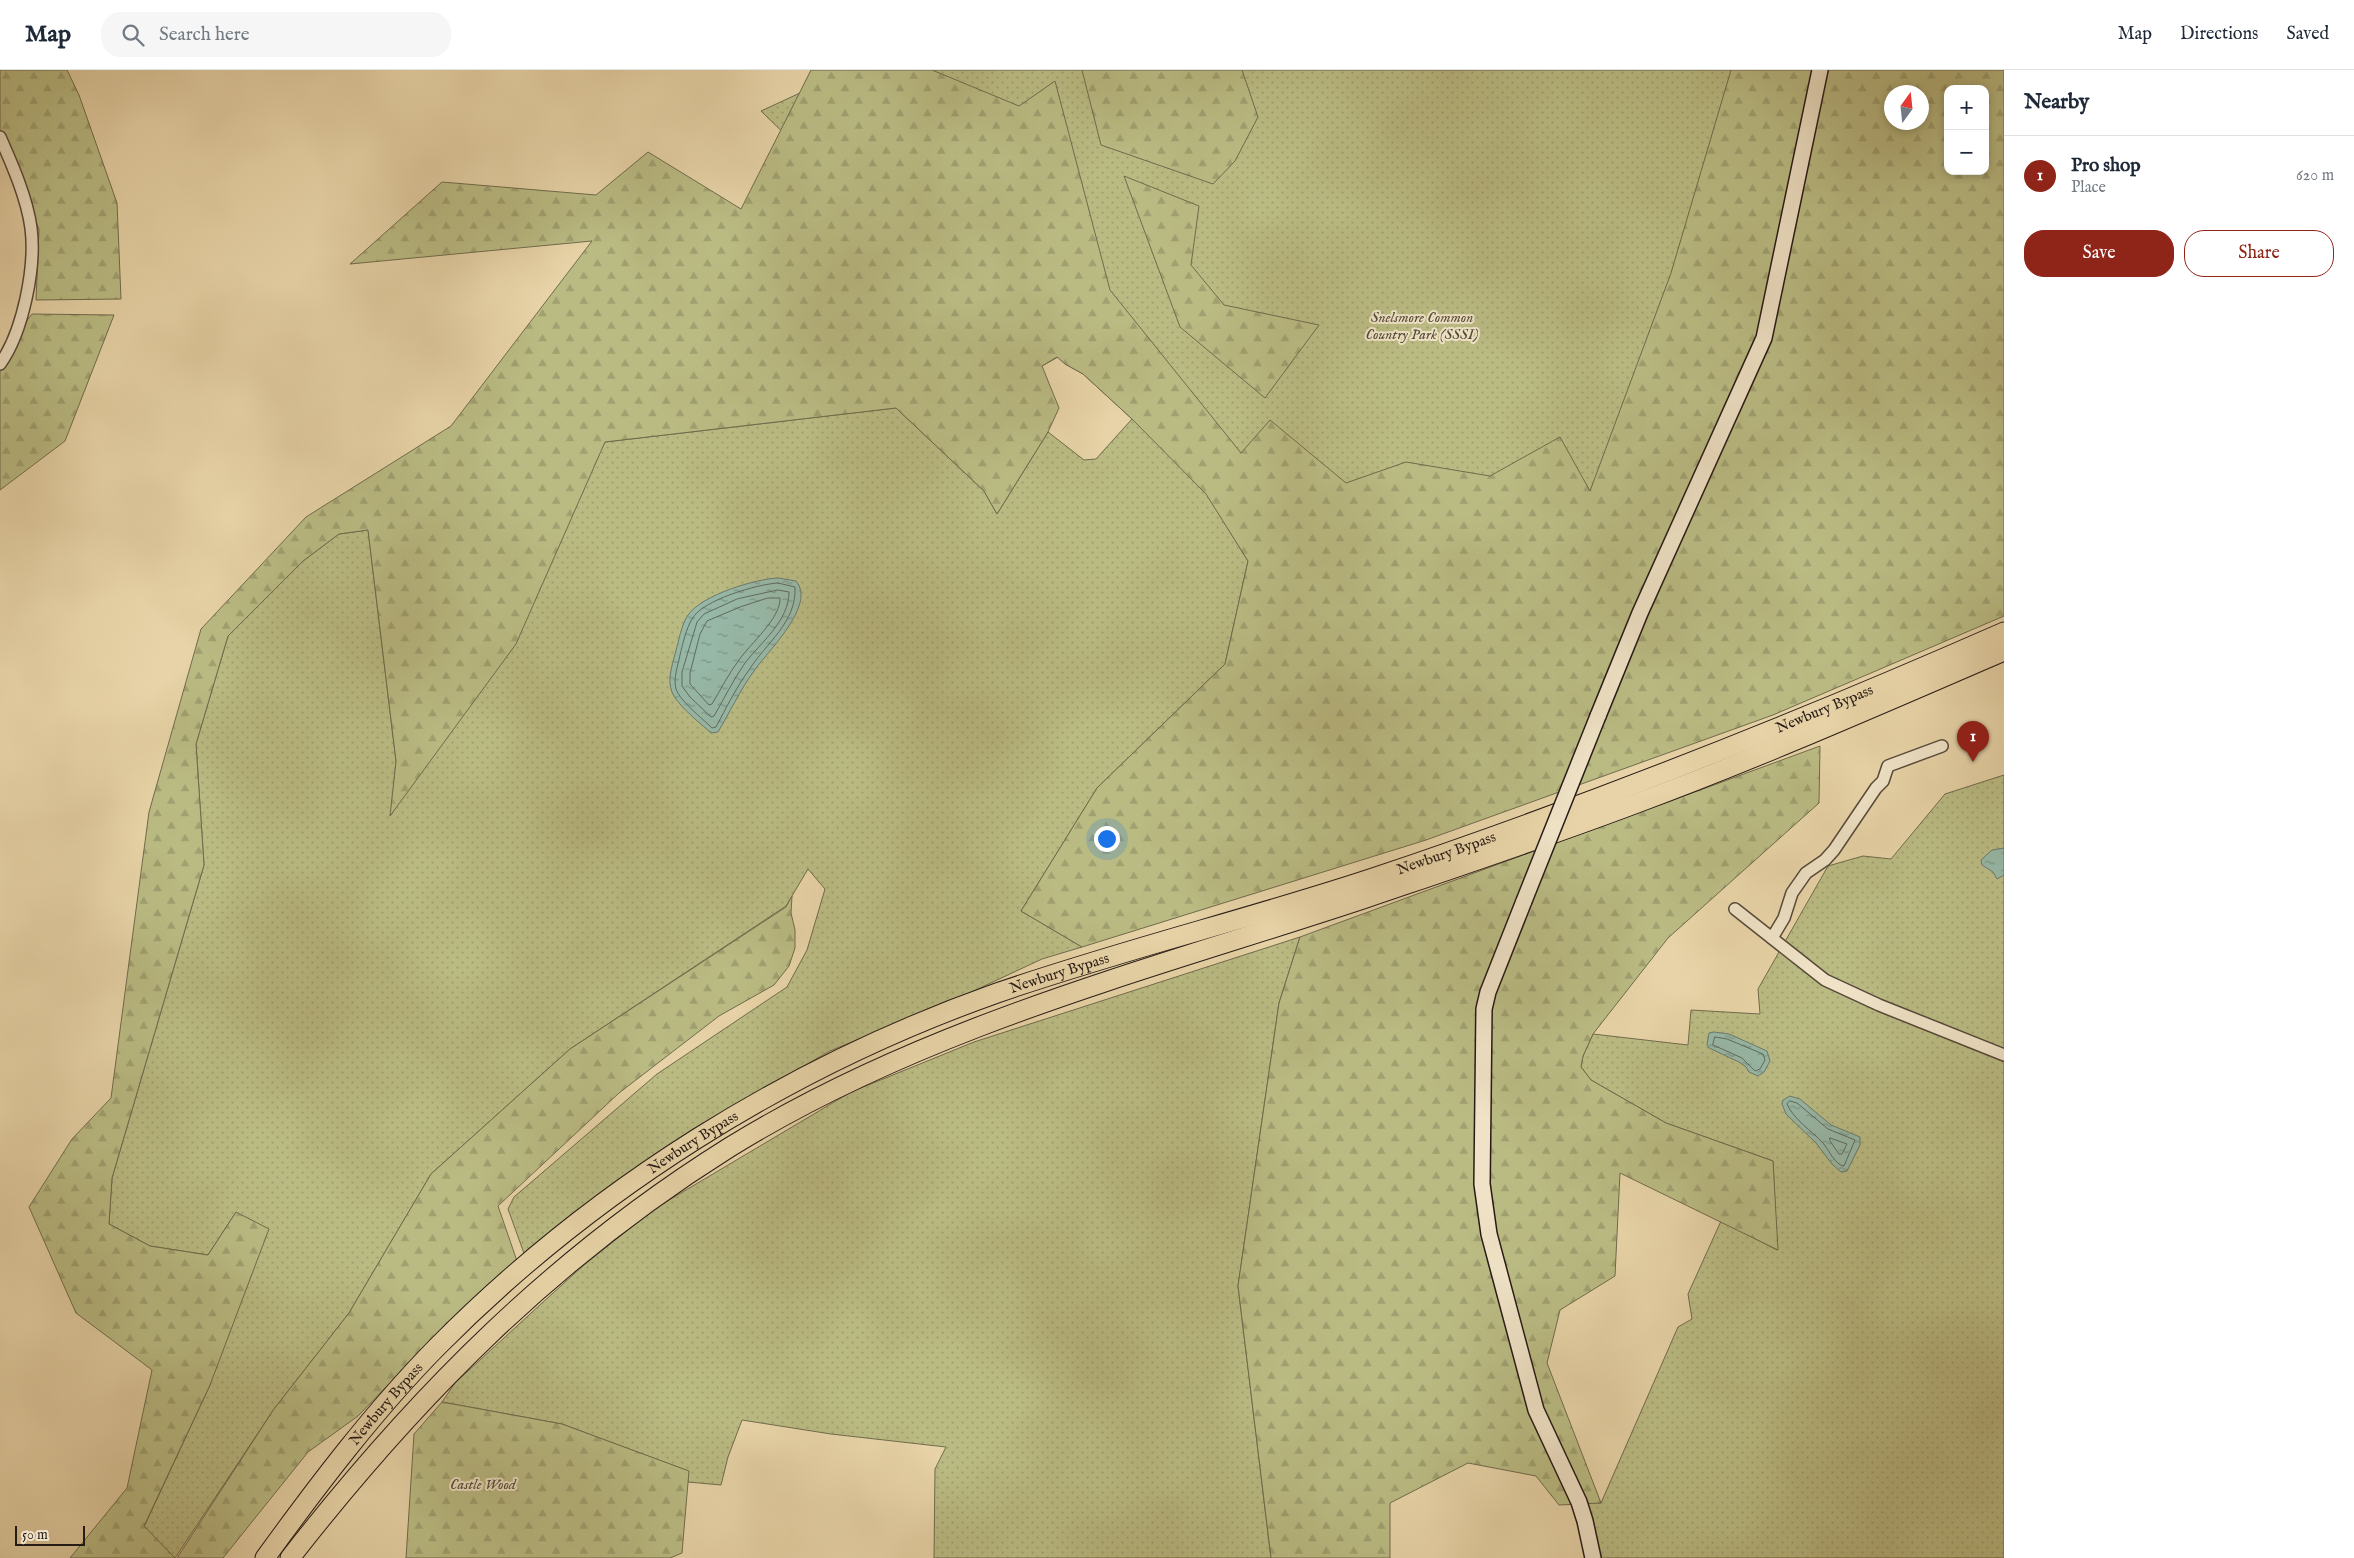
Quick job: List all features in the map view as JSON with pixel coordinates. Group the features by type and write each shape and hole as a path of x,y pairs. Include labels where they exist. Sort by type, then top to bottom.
{"highway":[{"name":"Newbury Bypass","path":"265,1558 327,1475 397,1391 436,1348 508,1281 586,1217 677,1151 813,1072 916,1024 998,993 1350,885 1602,798 1788,725 2004,632"},
{"name":"Newbury Bypass","path":"290,1558 391,1435 470,1352 569,1261 698,1168 808,1102 923,1048 1031,1006 1357,900 1636,803 1818,730 2004,651"}],"main road":[{"path":"1593,1558 1579,1502 1536,1410 1497,1267 1483,1200 1481,1156 1484,1009 1488,992 1634,628 1764,338 1820,70"}],"street":[{"path":"0,137 14,170 31,228 30,281 8,353 0,364"},
{"path":"1772,938 1784,918 1792,893 1806,873 1825,860 1834,850 1876,788 1883,781 1888,766 1942,746"},
{"path":"1735,909 1824,980 1880,1005 2004,1055"}],"green space":[{"path":"0,70 67,70 79,95 117,203 121,299 36,300 39,229 0,142"},
{"path":"811,70 932,70 1019,106 1055,81 1110,290 1241,453 1270,420 1346,483 1406,462 1490,476 1560,437 1590,491 1671,273 1731,70 2004,70 2004,616 1773,715 1426,840 1082,947 1021,911 1097,788 1225,664 1248,561 1206,494 1132,419 1083,374 1057,357 1042,366 1059,408 1048,432 997,514 984,491 896,408 605,442 516,644 390,816 396,761 368,530 339,534 303,561 228,636 196,744 204,865 112,1178 109,1224 150,1246 208,1255 236,1212 269,1229 210,1385 144,1526 175,1558 70,1558 127,1488 152,1370 76,1313 29,1207 72,1139 111,1098 149,812 201,629 306,517 451,426 592,241 350,264 442,182 596,195 648,152 741,209"},
{"name":"Snelsmore Common Country Park (SSSI)","path":"815,70 1820,70 1684,515 1352,617 1208,496 1248,561 1225,664 1097,788 1021,911 1082,947 1042,959 965,995 830,1051 693,1129 525,1256 508,1209 514,1197 657,1074 787,987 807,950 825,889 808,869 786,906 570,1049 431,1174 349,1313 274,1409 175,1558 144,1527 210,1385 236,1212 208,1255 150,1246 109,1224 112,1178 204,865 196,744 228,636 303,561 339,534 368,530 396,761 391,815 605,442 896,408 984,491 997,514 1048,432 1084,460 1096,459 1132,419 1083,374 1065,364 1058,357 1042,366 798,147 761,111 813,87"},
{"path":"1082,70 1242,70 1258,117 1235,161 1213,184 1101,145"},
{"path":"1124,176 1199,206 1191,265 1224,305 1319,325 1265,398 1180,327"},
{"path":"32,314 114,315 65,441 0,490 0,368 21,328"},
{"path":"1820,746 1819,803 1668,938 1593,1034 1583,1056 1581,1067 1591,1080 1666,1123 1773,1161 1778,1250 1620,1173 1615,1276 1560,1310 1547,1363 1601,1503 1559,1505 1536,1476 1468,1463 1390,1503 1390,1558 1271,1558 1238,1286 1279,1003 1300,937"},
{"path":"2004,775 2004,1558 1593,1558 1579,1502 1601,1503 1678,1327 1692,1319 1688,1294 1721,1221 1777,1250 1773,1161 1666,1123 1591,1080 1581,1067 1583,1056 1593,1034 1688,1045 1691,1010 1760,1014 1758,989 1828,866 1863,856 1891,859 1945,794"},
{"path":"792,896 791,913 795,930 795,948 789,966 774,985 719,1016 619,1093 498,1206 517,1261 453,1318 358,1416 308,1452 223,1558 177,1558 274,1409 349,1313 431,1174 570,1049 786,907"},
{"path":"1300,937 1279,1003 1238,1286 1271,1558 934,1558 935,1469 946,1447 831,1434 742,1420 728,1457 721,1485 688,1482 688,1471 562,1424 442,1402 455,1383 542,1303 584,1265 654,1209 851,1092 974,1042"},
{"name":"Castle Wood","path":"442,1402 562,1424 689,1471 682,1553 670,1558 406,1558 414,1434"}],"water":[{"path":"778,578 796,581 801,591 800,603 795,615 778,641 749,678 718,732 711,733 689,714 672,692 671,668 684,623 688,615 695,608 717,595 756,581"},
{"path":"2004,848 2004,875 1997,879 1993,872 1982,865 1981,860 1992,850"},
{"path":"1709,1033 1729,1034 1767,1051 1770,1061 1764,1072 1758,1076 1749,1072 1739,1062 1709,1048 1707,1045"},
{"path":"1790,1096 1800,1099 1831,1125 1860,1137 1860,1145 1847,1171 1841,1172 1832,1164 1816,1143 1786,1114 1782,1104 1783,1100"}],"place":[{"name":"Pro shop","path":"1973,762"}]}
